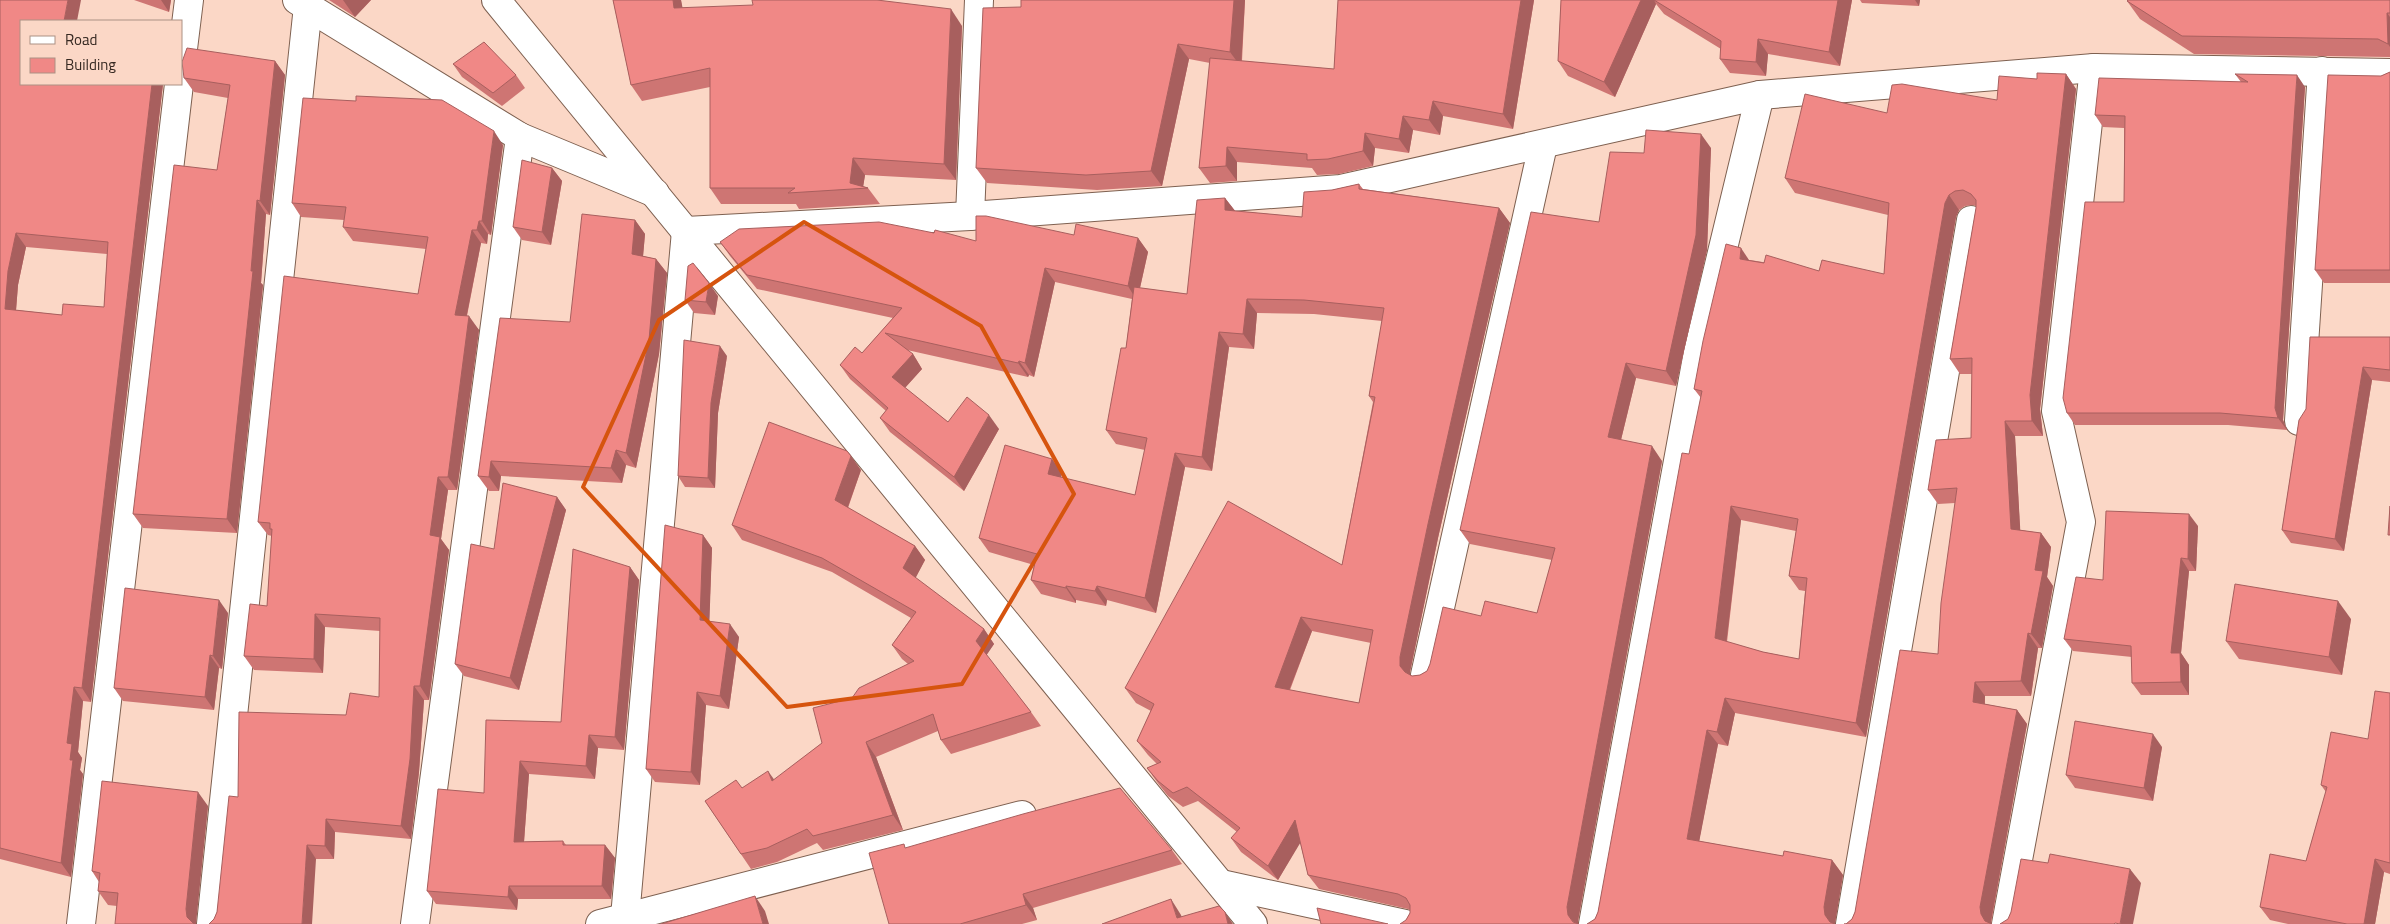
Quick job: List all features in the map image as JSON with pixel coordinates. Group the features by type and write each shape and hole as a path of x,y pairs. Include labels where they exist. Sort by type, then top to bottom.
{"street":[{"path":"182,57 189,0"},
{"path":"496,0 1253,924"},
{"path":"970,216 980,0"},
{"path":"211,924 303,3 520,137 655,193"},
{"path":"686,231 970,216 1341,189 1760,96 2094,68 2390,73"},
{"path":"2006,924 2081,522 2056,410 2094,68"},
{"path":"2299,421 2322,71"},
{"path":"81,924 179,85"},
{"path":"1593,924 1698,352 1760,96"},
{"path":"415,924 520,137"},
{"path":"1425,675 1543,145"},
{"path":"1850,924 1971,220"},
{"path":"686,231 613,921 1044,809"},
{"path":"1111,792 1139,785"},
{"path":"1221,884 1405,924"}],"highlighted area":[{"path":"804,222 981,326 1074,494 962,684 787,707 583,487 659,320"}],"building":[{"path":"0,0 68,0 64,20 20,20 20,85 152,85 82,688 74,687 67,743 72,744 70,760 73,760 61,863 0,848","holes":["16,233 108,242 104,307 63,304 62,315 5,309 8,271"]},
{"path":"613,0 673,0 674,8 753,5 752,0 877,0 951,9 944,164 853,158 850,183 868,188 788,193 795,188 710,188 710,68 631,85"},
{"path":"1021,0 1234,0 1230,52 1178,44 1151,171 1086,175 976,168 983,8 1021,7"},
{"path":"1338,0 1521,0 1503,114 1433,101 1429,120 1403,116 1399,139 1365,133 1363,151 1328,159 1307,160 1307,154 1227,147 1226,166 1199,168 1210,58 1334,69"},
{"path":"1561,0 1641,0 1604,82 1558,61"},
{"path":"1654,0 1838,0 1829,52 1758,39 1756,62 1720,59 1721,41"},
{"path":"2128,0 2390,0 2390,13 2387,13 2388,44 2378,39 2182,36"},
{"path":"484,42 516,75 493,93 453,64"},
{"path":"187,48 275,61 260,201 257,200 251,271 253,271 227,519 133,514 174,165 217,170 230,85 184,78 182,62"},
{"path":"2390,72 2390,270 2315,270 2328,75 2381,76"},
{"path":"2037,73 2066,74 2030,395 2032,421 2005,421 2011,529 2041,533 2035,570 2043,571 2031,634 2028,633 2021,681 1975,682 1973,702 2017,710 1980,907 1985,921 1992,924 1846,924 1852,919 1855,912 1900,650 1938,654 1941,603 1957,488 1928,490 1936,440 1971,438 1972,358 1950,359 1976,208 1976,200 1971,194 1963,190 1955,191 1949,195 1945,203 1856,723 1725,698 1717,732 1707,730 1687,839 1783,856 1784,851 1832,860 1824,907 1825,915 1830,922 1835,924 1587,924 1595,919 1598,912 1682,453 1689,454 1702,391 1694,389 1703,341 1726,244 1741,248 1740,259 1764,263 1766,255 1819,271 1822,260 1884,274 1889,203 1785,178 1805,94 1887,113 1892,85 1902,84 1997,100 1999,76 2037,79","holes":["1731,506 1798,519 1789,576 1807,578 1799,659 1763,652 1715,638"]},
{"path":"2235,74 2297,75 2275,408 2278,418 2220,413 2067,413 2063,398 2085,202 2124,202 2125,116 2095,115 2099,78 2248,82"},
{"path":"356,96 442,100 494,131 482,221 479,221 477,230 472,230 455,315 469,316 448,477 438,477 430,535 440,537 420,686 414,686 410,759 401,826 326,819 325,846 307,845 302,924 209,924 217,912 229,796 238,797 239,712 346,715 350,693 379,697 380,618 315,614 314,659 244,656 250,604 267,606 272,529 270,529 270,523 258,522 284,276 418,294 428,237 343,227 346,207 292,203 303,98 356,101"},
{"path":"1646,130 1701,134 1696,235 1666,371 1626,363 1608,437 1652,446 1567,907 1568,915 1573,922 1579,924 1400,924 1406,920 1410,913 1410,905 1406,898 1398,894 1308,875 1295,820 1268,866 1231,838 1240,828 1187,787 1173,793 1158,781 1147,768 1161,762 1137,741 1154,704 1125,688 1228,501 1342,565 1375,397 1369,396 1384,308 1304,300 1247,299 1243,334 1219,332 1202,457 1175,453 1145,598 1097,586 1095,591 1066,586 1066,588 1031,580 1037,554 979,538 1005,445 1052,459 1048,474 1135,495 1147,438 1106,430 1121,348 1126,348 1134,287 1187,294 1197,200 1225,198 1225,210 1302,217 1304,192 1332,190 1359,184 1359,189 1499,208 1400,657 1400,666 1405,672 1412,676 1420,675 1427,671 1430,664 1443,607 1481,616 1485,601 1537,613 1555,548 1460,530 1531,212 1599,222 1610,152 1644,153","holes":["1301,617 1373,630 1359,703 1275,687"]},
{"path":"522,160 552,168 542,232 513,227"},
{"path":"582,214 635,220 632,254 656,259 649,340 626,453 616,450 611,468 491,461 489,477 478,476 500,318 570,322"},
{"path":"976,216 986,216 1074,235 1076,224 1138,238 1128,286 1045,268 1025,363 885,333 913,354 892,377 948,422 967,397 989,415 954,477 880,418 888,408 840,365 855,347 862,353 902,308 747,275 720,242 739,229 879,222 934,233 935,230 976,241"},
{"path":"693,263 709,283 706,302 685,300 688,266"},
{"path":"2310,337 2390,337 2390,370 2363,367 2335,539 2282,530 2299,420 2306,409"},
{"path":"684,340 720,346 711,403 708,478 678,476"},
{"path":"769,422 847,451 851,456 835,500 915,546 903,568 984,629 976,641 1031,712 941,740 933,714 866,742 893,815 813,836 807,829 767,848 741,854 705,801 736,780 742,788 768,771 772,781 822,743 813,708 852,698 859,688 914,661 892,645 916,612 822,558 732,525"},
{"path":"503,483 557,497 510,678 455,664 471,544 494,549"},
{"path":"2390,506 2390,535 2388,535"},
{"path":"2106,511 2189,514 2188,559 2181,558 2171,653 2180,653 2181,682 2132,683 2131,646 2064,639 2076,577 2103,580"},
{"path":"665,525 703,535 700,620 730,624 720,696 697,692 691,772 646,769"},
{"path":"573,549 630,567 615,737 589,735 586,766 520,761 514,842 563,841 563,845 605,845 602,886 509,886 508,897 427,891 438,789 484,793 486,720 561,722"},
{"path":"2235,584 2338,601 2329,657 2226,641"},
{"path":"125,588 219,600 213,656 210,655 205,697 114,688"},
{"path":"2375,691 2390,693 2390,863 2375,859 2364,924 2347,924 2260,907 2270,854 2306,861 2327,787 2321,785 2331,732 2368,739"},
{"path":"2075,721 2153,734 2144,788 2066,775"},
{"path":"102,781 198,792 186,909 187,917 195,924 115,924 118,893 98,891 100,873 92,871"},
{"path":"1120,788 1172,850 1023,894 1026,905 960,924 889,924 869,853 904,844 905,848"},
{"path":"2050,854 2130,869 2120,924 2000,924 2008,919 2011,912 2021,859 2048,863"},
{"path":"755,896 763,924 661,924"},
{"path":"1171,899 1177,918 1219,906 1225,912 1228,924 1102,924"},
{"path":"1317,908 1388,924 1321,924"}]}
